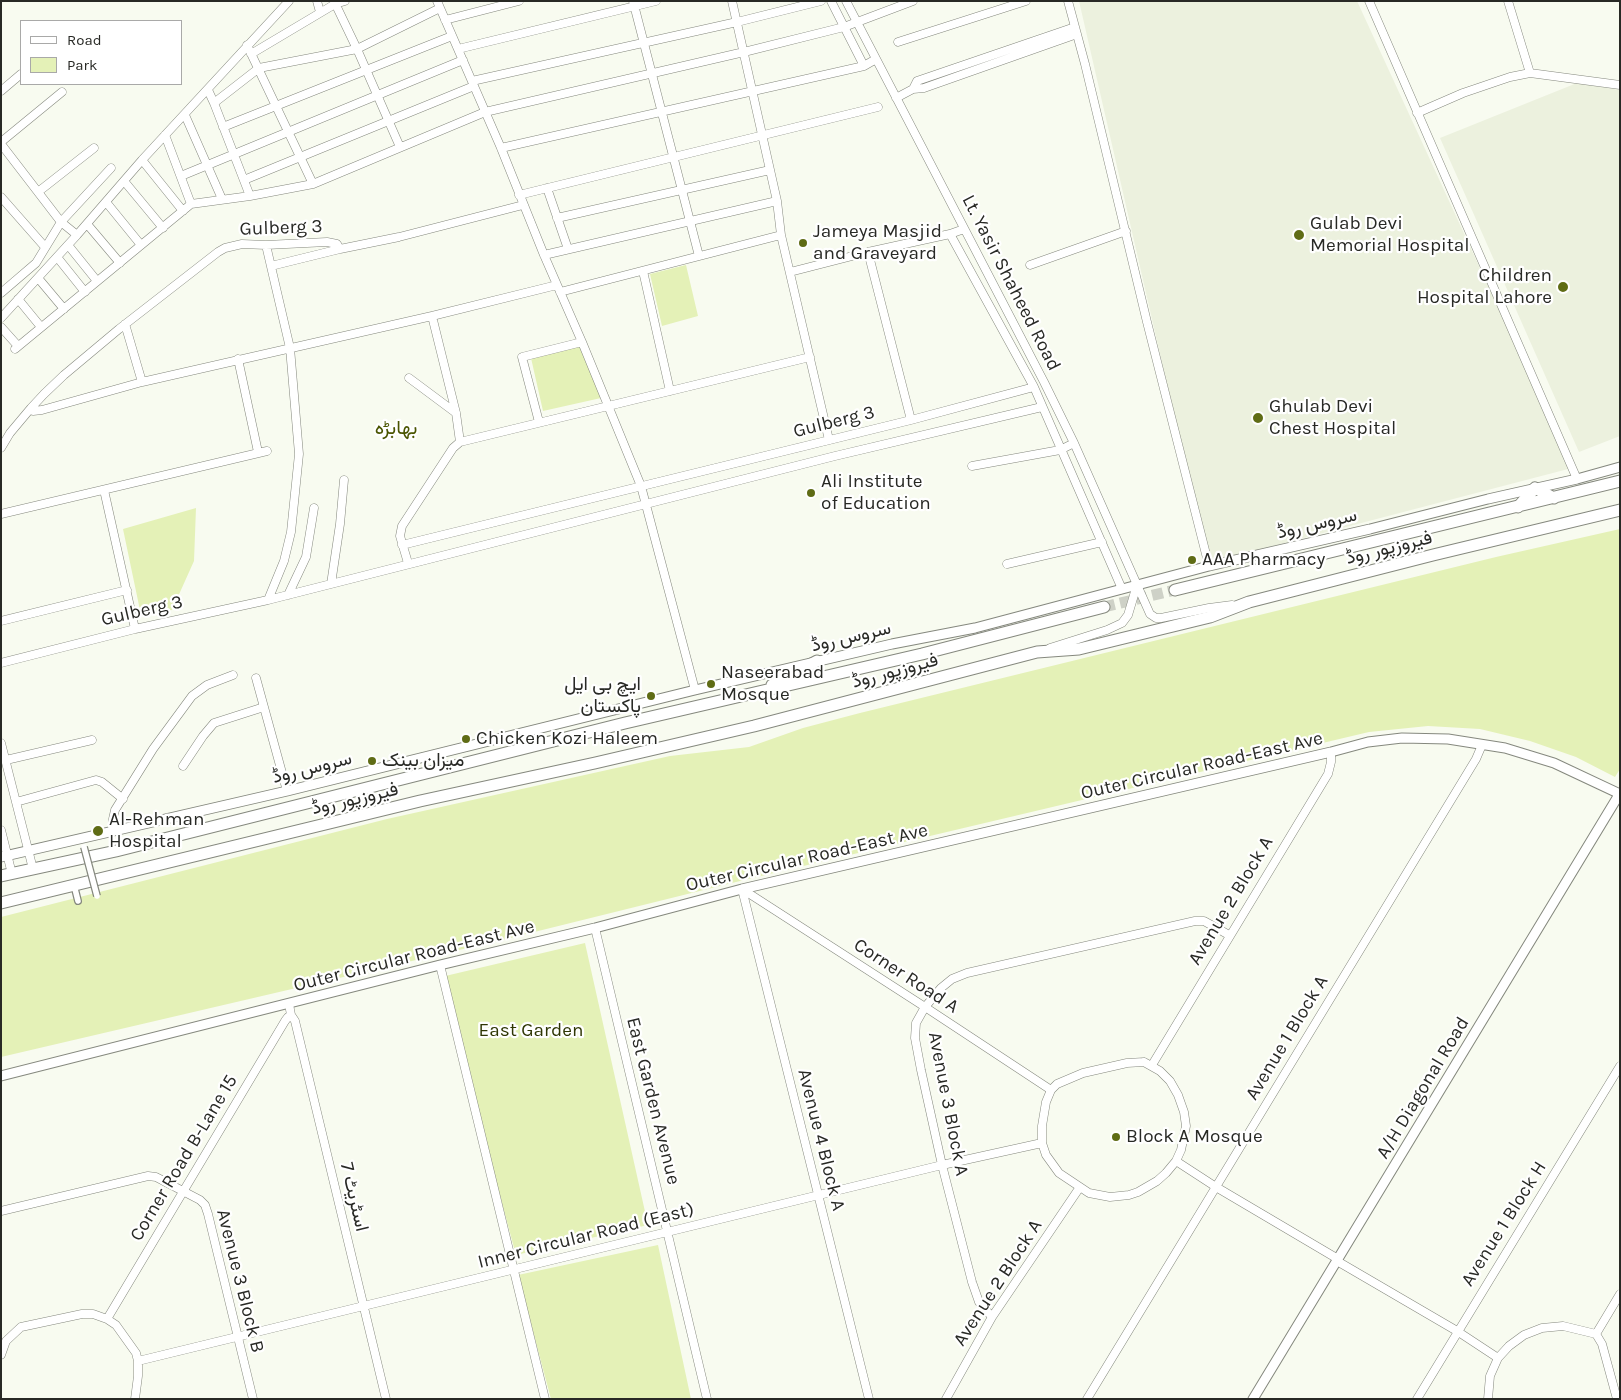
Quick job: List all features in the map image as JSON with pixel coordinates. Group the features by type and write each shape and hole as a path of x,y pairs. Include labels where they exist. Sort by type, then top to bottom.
{"main road":[{"name":"فیروزپور روڈ","path":"1175,590 1620,482"},
{"path":"1518,507 1535,488 1554,498"},
{"name":"فیروزپور روڈ","path":"1,903 420,801 754,726 1037,652 1078,649 1210,617 1249,602 1620,510"},
{"name":"فیروزپور روڈ","path":"7,875 101,849 625,723 922,654 1104,608"},
{"path":"758,693 817,661"}],"street":[{"path":"1,318 77,236 142,160 289,1"},
{"path":"316,1 320,12"},
{"path":"252,54 334,2 345,1"},
{"path":"445,20 519,1"},
{"path":"458,49 634,4 656,1"},
{"path":"732,1 770,170 781,235 829,440"},
{"path":"244,180 473,84 821,1"},
{"path":"831,1 864,66"},
{"name":"Lt. Yasir Shaheed Road","path":"846,1 1074,443 1148,612 1156,618 1166,618 1209,608 1249,602"},
{"path":"1,327 16,347 192,204 250,196 313,184 485,112 844,27 903,3 913,1"},
{"path":"898,42 1026,1"},
{"path":"1068,1 1209,566"},
{"path":"1369,1 1577,479"},
{"path":"1508,1 1530,73"},
{"path":"334,2 357,49 400,148"},
{"path":"634,4 699,256"},
{"path":"214,103 259,68 357,49 438,5 501,148 523,205 642,486 695,690"},
{"path":"896,98 913,90 917,81 1076,30"},
{"path":"223,128 452,36"},
{"path":"247,45 313,184"},
{"path":"501,148 864,66 876,58"},
{"path":"181,176 463,60"},
{"path":"1418,113 1463,93 1510,77 1530,73 1620,85"},
{"path":"1,91 20,75"},
{"path":"208,90 250,196"},
{"path":"62,92 1,143 62,222 77,236"},
{"path":"519,195 878,107"},
{"path":"185,115 222,200"},
{"path":"165,135 192,204"},
{"path":"38,192 94,148"},
{"path":"142,160 183,211"},
{"path":"3,289 36,263 62,222 112,168"},
{"path":"557,218 770,170"},
{"path":"124,181 163,228"},
{"path":"547,188 568,249"},
{"path":"1,197 45,247"},
{"path":"106,202 142,245"},
{"path":"544,255 776,202"},
{"name":"Gulberg 3","path":"1,448 10,433 31,408 70,370 125,324 218,252 230,246 242,244 266,245 327,242 337,244 340,249 399,237 523,205"},
{"path":"87,224 120,263"},
{"path":"790,272 964,229"},
{"path":"1030,265 1126,231"},
{"path":"950,234 1034,387 1122,589"},
{"path":"31,408 33,411 42,410 142,382 238,359 643,271 781,235"},
{"path":"68,245 97,281"},
{"path":"266,245 290,348 299,454 296,494 284,561 268,600"},
{"path":"271,266 340,249"},
{"path":"868,252 911,420"},
{"path":"57,257 85,292"},
{"path":"643,271 670,391"},
{"path":"38,278 64,309"},
{"path":"18,299 42,327"},
{"path":"432,316 456,413 460,442"},
{"path":"125,324 142,382"},
{"path":"539,422 522,357 582,342"},
{"path":"408,563 400,536 402,526 453,448 460,442 810,357"},
{"path":"1,514 262,452 238,359"},
{"path":"409,378 456,413"},
{"name":"Gulberg 3","path":"402,545 911,420 1034,387"},
{"name":"Gulberg 3","path":"1,663 135,628 268,600 835,456 1042,407"},
{"path":"972,466 1060,450 1074,443"},
{"name":"سروس روڈ","path":"4,857 287,791 817,661 975,628 1209,566 1577,479 1620,467"},
{"path":"331,584 344,480"},
{"path":"104,490 135,628"},
{"path":"288,595 306,557 314,508"},
{"path":"1097,532 1110,523"},
{"path":"1007,564 1102,542"},
{"path":"1108,555 1123,554"},
{"path":"1037,652 1107,630 1122,623 1128,615 1137,585"},
{"path":"1,621 127,590"},
{"path":"112,832 115,810 153,748 192,696 207,685 233,675"},
{"path":"256,678 287,791"},
{"path":"183,766 214,723 264,707"},
{"name":"Outer Circular Road-East Ave","path":"1,1076 440,965 595,928 742,889 1368,742 1402,738 1448,739 1505,748 1554,763 1620,793"},
{"path":"6,760 92,740"},
{"path":"1,743 33,869"},
{"name":"Avenue 1 Block A","path":"1087,1399 1471,767 1482,745"},
{"name":"Avenue 2 Block A","path":"1152,1065 1328,774 1331,752"},
{"path":"16,802 96,780 102,782 123,799"},
{"name":"A/H Diagonal Road","path":"1253,1399 1620,793"},
{"path":"1,830 7,875"},
{"path":"84,848 96,896"},
{"path":"74,885 78,901"},
{"name":"Corner Road A","path":"742,889 1051,1090"},
{"name":"Avenue 4 Block A","path":"742,889 869,1399"},
{"name":"Avenue 3 Block A","path":"992,1317 980,1302 972,1282 942,1165 915,1038 916,1023 925,1007 941,988 952,979 967,973 1195,921 1204,921 1229,935"},
{"name":"East Garden Avenue","path":"595,928 707,1399"},
{"path":"440,965 545,1399"},
{"name":"اسٹریٹ 7","path":"289,1004 291,1016 294,1017 298,1030 386,1399"},
{"name":"Corner Road B-Lane 15","path":"107,1319 285,1021 291,1016"},
{"path":"1135,1062 1144,1062 1152,1065 1170,1081 1178,1095 1184,1112 1186,1126 1184,1140 1176,1161 1157,1181 1138,1192 1110,1197 1089,1193 1068,1180 1055,1168 1046,1155 1042,1144 1042,1126 1051,1090 1067,1078 1083,1073 1135,1062"},
{"name":"Avenue 1 Block H","path":"1416,1399 1620,1066"},
{"name":"Inner Circular Road (East)","path":"138,1361 514,1271 942,1165 1042,1144"},
{"path":"1176,1161 1216,1187 1457,1331 1498,1358"},
{"name":"Avenue 3 Block B","path":"1,1211 148,1176 156,1177 200,1200 205,1205 208,1214 253,1399"},
{"name":"Avenue 2 Block A","path":"946,1399 992,1317 1080,1187"},
{"path":"1596,1334 1620,1294"},
{"path":"1,1355 4,1339 20,1328 82,1314 94,1314 116,1325 136,1352 138,1361 135,1399"},
{"path":"1488,1399 1490,1376 1498,1358 1509,1346 1524,1335 1542,1328 1563,1326 1596,1334 1602,1344 1617,1399"}],"shaded area":[{"name":"Gulab Devi Memorial Hospital","path":"1079,1 1357,1 1572,468 1208,563"},
{"name":"Children Hospital Lahore","path":"1577,83 1620,90 1620,436 1579,452 1440,138"}],"green space":[{"path":"686,265 698,316 662,326 650,274"},
{"path":"579,345 601,398 543,411 531,358"},
{"path":"196,508 194,561 172,610 141,615 123,529"},
{"path":"1620,529 1620,769 1615,777 1576,757 1530,741 1480,729 1428,726 1369,732 740,881 506,939 1,1057 1,917 387,819 670,756 749,747 803,728 860,713 1496,557"},
{"name":"East Garden","path":"585,943 648,1225 516,1255 441,977"},
{"path":"658,1245 691,1399 551,1399 518,1275"}],"tunnel":[{"path":"1104,607 1175,590"}],"place":[{"name":"Gulab Devi Memorial Hospital","path":"1299,235"},
{"name":"Jameya Masjid and Graveyard","path":"803,243"},
{"name":"Children Hospital Lahore","path":"1563,287"},
{"name":"Ghulab Devi Chest Hospital","path":"1258,418"},
{"name":"Ali Institute of Education","path":"811,493"},
{"name":"AAA Pharmacy","path":"1192,560"},
{"name":"Naseerabad Mosque","path":"711,684"},
{"name":"ایچ بی ایل پاکستان","path":"651,696"},
{"name":"Chicken Kozi Haleem","path":"466,739"},
{"name":"میزان بینک","path":"372,761"},
{"name":"Al-Rehman Hospital","path":"98,831"},
{"name":"Block A Mosque","path":"1116,1137"}],"district":[{"name":"بھابڑہ","path":"396,428"}]}
